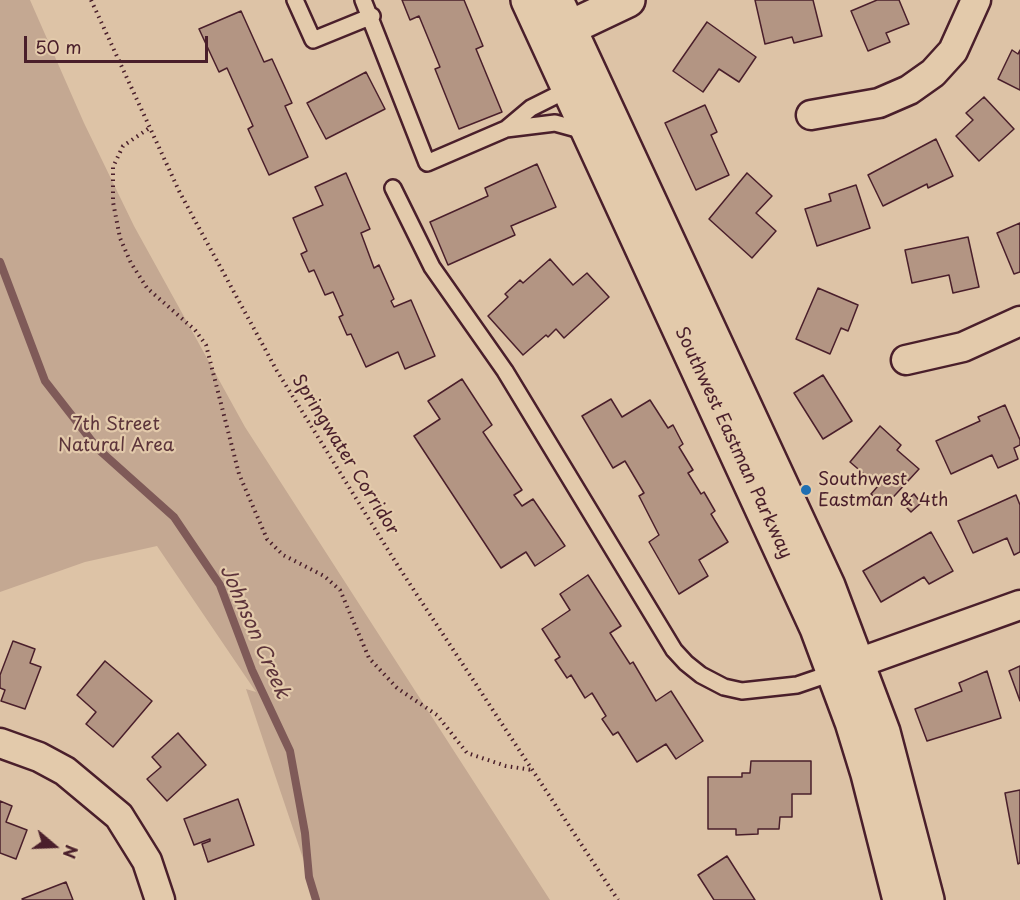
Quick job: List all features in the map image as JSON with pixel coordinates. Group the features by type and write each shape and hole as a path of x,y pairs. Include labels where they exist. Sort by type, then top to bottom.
{"main road":[{"name":"Southwest Eastman Parkway","path":"528,0 784,554 884,732 927,900"},
{"path":"563,14 628,0"},
{"name":"Southwest Eastman Parkway","path":"563,14 828,586 868,774 900,900"},
{"path":"569,88 577,89 588,98 617,157 645,189"}],"street":[{"path":"811,115 879,103 909,90 953,51 976,0"},
{"path":"906,360 963,347 1020,321"},
{"path":"847,667 1020,605"},
{"path":"0,743 39,757 88,789 119,816 147,861 160,900"}],"lane":[{"path":"295,0 313,40 372,16"},
{"path":"363,0 372,16 427,163 506,129 555,123 590,132"},
{"path":"506,129 531,108 569,88"},
{"path":"393,188 432,267 521,396 674,650 686,663 701,675 724,687 742,691 796,685 847,667"}],"path":[{"name":"Springwater Corridor","path":"91,0 148,129 180,193 282,381 386,548 618,900"},
{"path":"148,129 123,146 113,167 113,202 120,238 131,263 147,288 195,330 206,345 239,474 267,539 283,555 324,576 340,590 369,658 398,688 437,715 467,753 498,764 532,770"}],"green space":[{"name":"7th Street Natural Area","path":"0,0 30,0 84,123 134,226 245,427 550,900 317,900 246,689 256,692 157,546 85,562 0,592"}],"building":[{"path":"402,0 464,0 483,46 476,49 502,112 459,129 435,69 440,67 419,16 410,20"},
{"path":"755,0 813,0 822,36 794,43 792,37 765,44"},
{"path":"877,0 899,0 909,24 886,33 890,42 868,51 851,11"},
{"path":"241,11 264,62 272,59 292,103 285,106 308,157 269,175 248,129 253,126 227,68 219,72 199,29"},
{"path":"707,22 756,57 739,82 719,69 703,92 673,71"},
{"path":"1012,50 1018,54 1020,50 1020,90 998,79"},
{"path":"366,72 385,109 326,139 307,103"},
{"path":"984,97 1014,129 979,161 956,136 973,120 966,113"},
{"path":"705,105 717,132 711,135 729,175 696,190 665,123"},
{"path":"936,139 953,176 928,188 927,184 883,206 868,175"},
{"path":"537,164 556,207 511,226 515,235 448,265 430,222 488,196 485,188"},
{"path":"346,173 370,229 361,233 374,268 379,265 394,299 391,301 394,307 411,300 435,356 405,369 398,352 366,367 351,334 347,335 339,317 343,315 333,292 325,295 314,270 309,272 301,254 307,251 293,218 323,205 315,187"},
{"path":"747,173 772,196 756,213 776,231 752,258 709,219"},
{"path":"856,185 870,228 817,246 805,209 831,201 829,194"},
{"path":"1020,223 1020,272 1014,274 997,233"},
{"path":"968,237 979,287 953,293 949,275 912,283 905,250"},
{"path":"550,259 573,285 587,273 609,297 564,338 556,329 523,355 488,316 508,297 505,294 520,280 523,283"},
{"path":"818,288 858,305 848,331 841,328 830,354 796,339"},
{"path":"823,375 852,421 823,439 794,393"},
{"path":"462,379 492,425 483,432 522,490 514,495 522,506 533,499 565,546 535,566 526,552 501,568 414,436 440,419 428,401"},
{"path":"611,399 622,417 650,400 668,428 673,425 683,444 679,447 693,470 688,473 701,494 704,492 715,511 711,514 728,542 699,560 708,576 679,594 649,542 659,535 639,496 644,493 625,461 613,468 582,416"},
{"path":"1005,405 1020,440 1020,445 1014,448 1018,459 998,468 992,455 951,474 936,441 980,421 978,417"},
{"path":"880,426 901,445 897,450 919,469 885,506 871,494 878,486 850,462"},
{"path":"914,494 921,503 911,512 903,504"},
{"path":"1016,495 1020,505 1020,552 1014,555 1007,538 973,553 958,521"},
{"path":"931,532 953,571 929,584 924,577 881,602 863,571"},
{"path":"588,575 621,626 610,633 630,664 633,662 656,701 671,691 703,741 676,759 666,744 637,762 618,732 613,735 602,719 606,716 592,693 585,698 571,675 567,678 555,660 560,657 542,629 570,610 560,594"},
{"path":"13,641 35,649 30,663 41,667 25,709 1,701 5,690 0,688 0,675"},
{"path":"105,661 152,701 113,747 86,724 96,712 77,695"},
{"path":"1020,666 1020,701 1009,671"},
{"path":"987,671 1001,718 927,741 915,709 962,691 959,683"},
{"path":"178,733 206,765 167,801 147,779 161,767 152,757"},
{"path":"751,761 811,761 811,794 792,794 792,817 780,817 779,829 758,829 758,834 736,835 736,829 708,829 708,777 742,777 742,773 750,773"},
{"path":"1020,790 1020,863 1018,864 1005,793"},
{"path":"238,799 254,845 208,862 202,844 210,839 194,845 184,819"},
{"path":"0,801 12,806 6,822 27,830 16,859 0,853"},
{"path":"727,856 755,900 714,900 698,875"},
{"path":"66,882 73,900 22,899"}],"waterway":[{"name":"Johnson Creek","path":"0,262 45,381 98,449 174,517 220,585 252,670 290,751 305,833 309,877 316,900"}],"place":[{"name":"Southwest Eastman & 4th","path":"806,490"}]}
